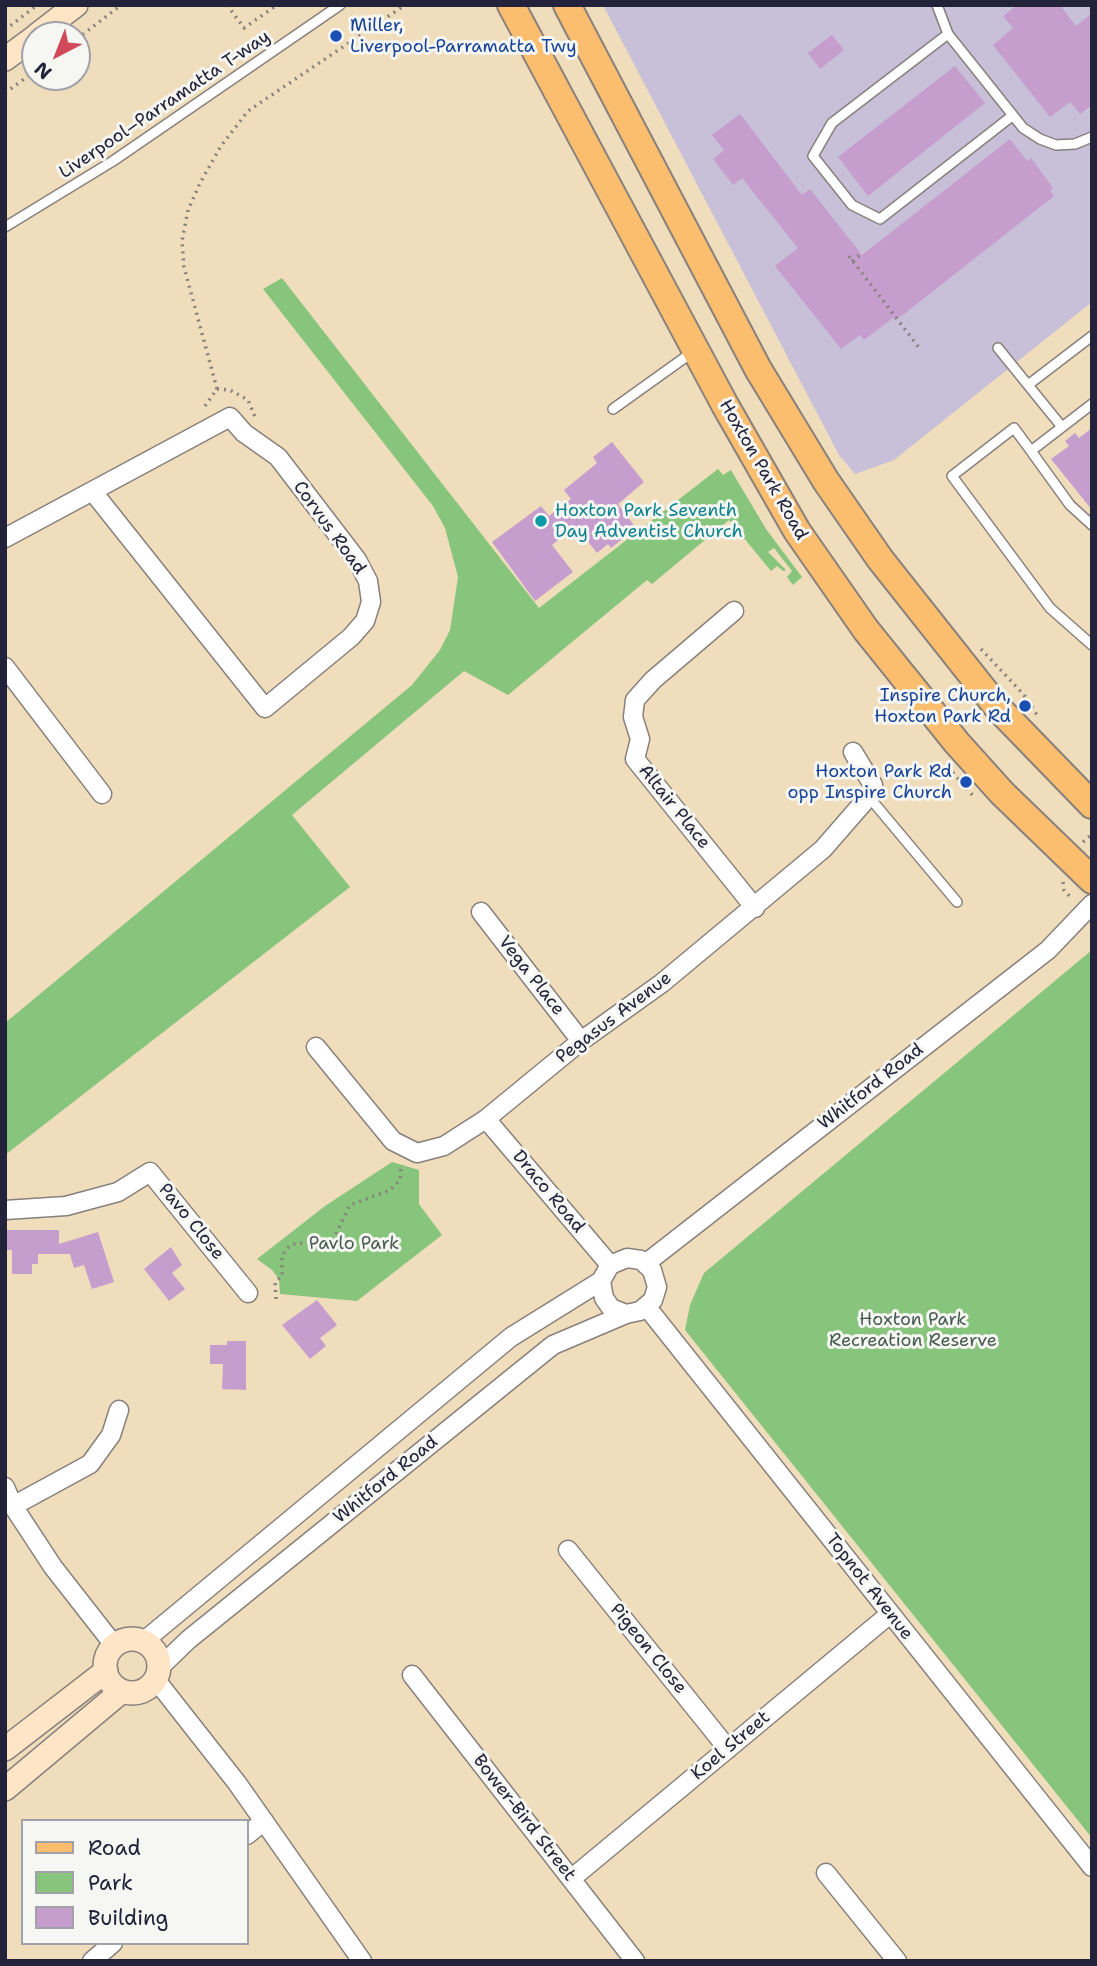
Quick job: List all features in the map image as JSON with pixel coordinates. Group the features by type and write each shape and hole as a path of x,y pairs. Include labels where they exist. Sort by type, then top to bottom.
{"main road":[{"name":"Hoxton Park Road","path":"511,5 696,350 797,531 866,631 928,709 1002,793 1092,880"},
{"path":"567,5 758,369 833,478 888,570 998,708 1092,805"}],"street":[{"path":"55,21 76,5"},
{"path":"5,59 21,47"},
{"name":"Corvus Road","path":"5,538 230,417 244,433 278,457 357,560 368,581 371,602 365,621 351,637 265,708 93,492"},
{"name":"Altair Place","path":"734,611 653,680 635,701 634,717 639,739 635,759 755,908"},
{"path":"5,667 102,794"},
{"path":"853,752 873,785 869,797"},
{"name":"Pegasus Avenue","path":"316,1047 382,1129 404,1149 417,1153 432,1151 486,1119 581,1041 662,983 755,908 823,849 869,797"},
{"name":"Whitford Road","path":"645,1264 1048,950 1092,904"},
{"name":"Vega Place","path":"481,912 581,1041"},
{"name":"Draco Road","path":"486,1119 610,1265"},
{"name":"Pavo Close","path":"5,1210 66,1206 118,1192 150,1172 248,1293"},
{"path":"627,1258 645,1264 652,1270 657,1287 653,1300 640,1311 626,1314 611,1308 604,1298 601,1281 610,1265 627,1258"},
{"name":"Whitford Road","path":"144,1641 511,1337 601,1281"},
{"name":"Topnot Avenue","path":"646,1306 1092,1867"},
{"name":"Whitford Road","path":"158,1674 188,1640 553,1345 626,1314"},
{"path":"13,1506 90,1464 111,1434 119,1410"},
{"path":"5,1487 13,1506 53,1567 114,1645"},
{"name":"Pigeon Close","path":"568,1550 728,1749"},
{"name":"Koel Street","path":"571,1879 890,1614"},
{"path":"158,1674 144,1692 130,1694 107,1679 104,1662 114,1645 131,1638 144,1641 155,1651 158,1674 362,1961"},
{"path":"5,1749 106,1671"},
{"name":"Bower-Bird Street","path":"412,1675 635,1961"},
{"path":"5,1789 122,1691"},
{"path":"248,1834 264,1821"},
{"path":"826,1873 897,1961"},
{"path":"92,1961 111,1945"}],"lane":[{"name":"Liverpool–Parramatta T-way","path":"5,227 113,161 340,5"},
{"path":"941,7 948,34 1012,117 1040,139 1056,145 1075,144 1092,137"},
{"path":"948,34 832,123 813,156 852,205 880,219 1012,117"},
{"path":"1028,386 1092,336"},
{"path":"998,348 1062,427"},
{"path":"613,409 696,350"},
{"path":"1031,451 1092,404"},
{"path":"1092,525 1070,505 1014,428 953,476 1050,608 1092,645"},
{"path":"869,797 957,902"}],"path":[{"path":"5,30 37,5"},
{"path":"91,28 121,5"},
{"path":"227,5 244,28 276,5"},
{"path":"205,406 217,390 184,267 183,241 188,210 200,183 220,146 248,111 405,5"},
{"path":"5,93 21,81"},
{"path":"861,254 851,259 920,349"},
{"path":"971,641 1024,695 1046,727"},
{"path":"276,1299 275,1282 282,1276 282,1257 286,1248 296,1243 331,1244 350,1205 390,1191 400,1180 401,1164 409,1165"}],"shaded area":[{"path":"603,5 1092,5 1092,302 894,460 855,474 839,455"}],"green space":[{"path":"282,278 539,608 718,469 723,475 731,470 766,529 802,577 793,585 787,577 792,571 774,548 768,552 786,570 783,571 777,566 771,571 729,520 652,584 647,580 508,695 464,671 292,815 350,887 5,1155 5,1023 412,685 440,650 450,630 458,577 445,528 433,506 263,289"},
{"name":"Hoxton Park Recreation Reserve","path":"1092,950 1092,1838 685,1330 690,1305 704,1273"},
{"name":"Pavlo Park","path":"392,1162 419,1170 419,1204 442,1235 357,1301 280,1294 279,1279 257,1259 325,1206"}],"building":[{"path":"1017,5 1060,5 1076,26 1092,13 1092,105 1080,114 1070,102 1050,117 993,45 1013,28 1003,16"},
{"path":"832,35 844,50 820,69 808,53"},
{"path":"955,66 985,103 868,196 838,157"},
{"path":"740,114 802,195 810,189 862,255 1010,139 1027,161 1031,158 1053,188 1050,191 1054,196 904,314 895,320 893,318 864,340 860,335 841,349 775,266 798,248 742,178 733,185 713,159 724,150 712,135"},
{"path":"1092,428 1092,510 1051,459 1069,446 1065,441 1075,433 1079,438"},
{"name":"Hoxton Park Seventh Day Adventist Church","path":"612,442 644,482 618,504 636,528 611,548 608,544 597,553 576,526 552,545 573,572 535,601 492,542 541,506 549,516 571,499 564,490 597,463 593,457"},
{"path":"5,1230 59,1230 59,1244 98,1232 114,1282 92,1289 84,1265 74,1268 70,1254 38,1254 38,1264 32,1264 32,1274 12,1274 12,1250 5,1250"},
{"path":"171,1247 182,1265 172,1273 185,1289 169,1301 144,1269"},
{"path":"317,1300 337,1325 320,1338 326,1346 310,1359 282,1325"},
{"path":"227,1341 246,1341 246,1390 222,1389 223,1364 210,1364 210,1345 227,1345"}],"place":[{"name":"Miller, Liverpool-Parramatta Twy","path":"336,36"},
{"name":"Hoxton Park Seventh Day Adventist Church","path":"541,521"},
{"name":"Inspire Church, Hoxton Park Rd","path":"1025,706"},
{"name":"Hoxton Park Rd opp Inspire Church","path":"966,782"}]}
